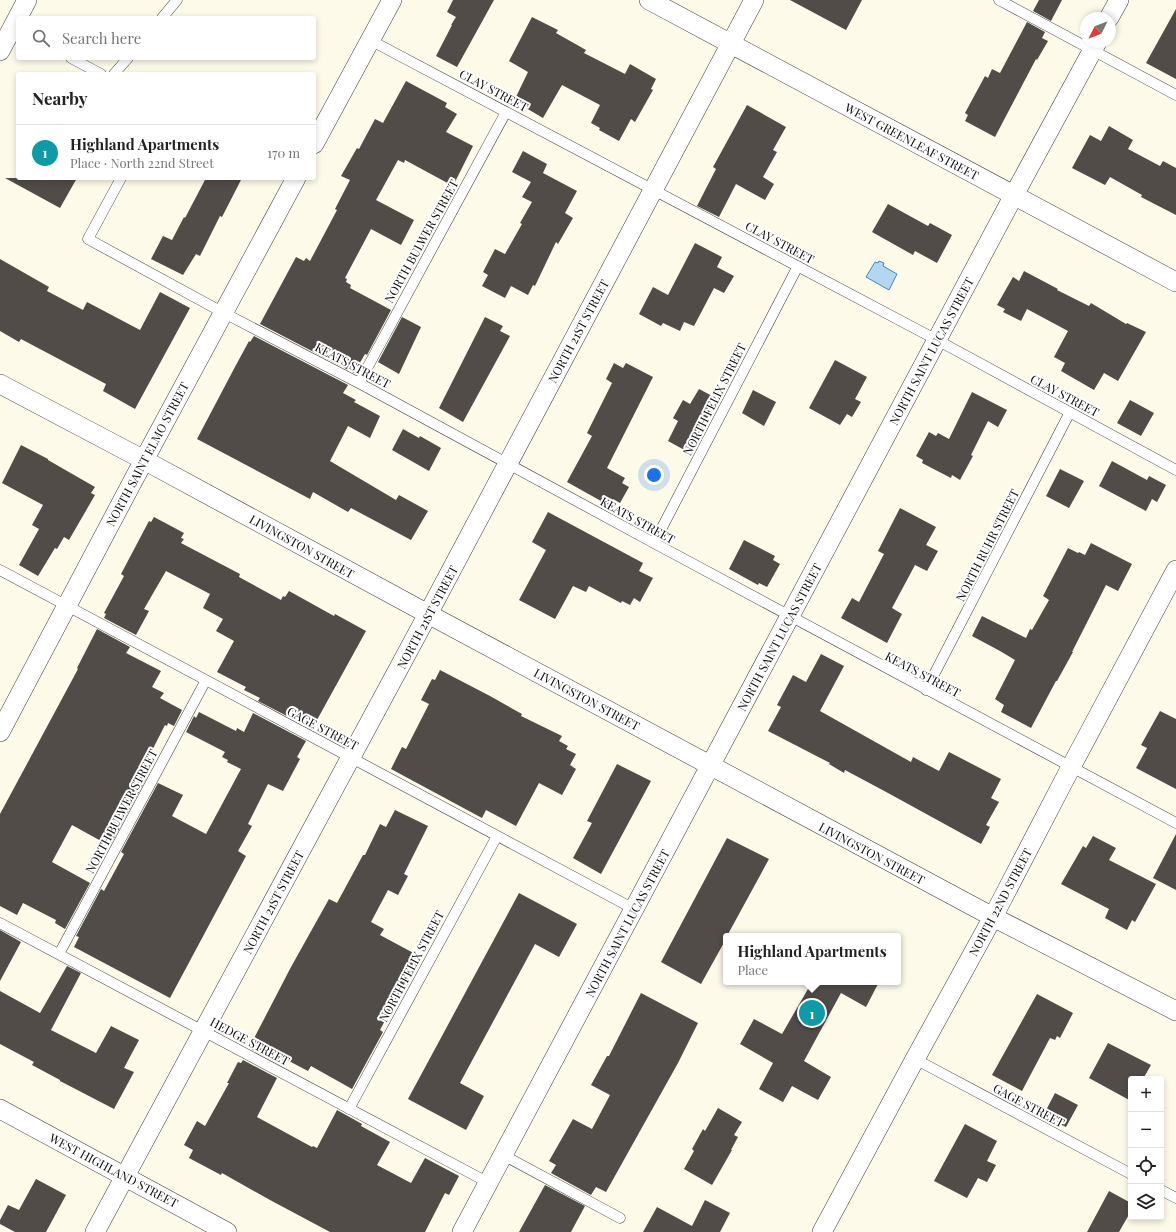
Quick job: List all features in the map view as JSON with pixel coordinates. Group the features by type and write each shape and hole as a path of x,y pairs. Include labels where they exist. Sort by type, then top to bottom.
{"street":[{"path":"17,16 27,0"},
{"path":"316,140 392,0"},
{"name":"WEST GREENLEAF STREET","path":"649,0 1176,282"},
{"name":"NORTH 21ST STREET","path":"95,1232 351,758 754,0"},
{"path":"1112,12 1119,0"},
{"path":"0,51 10,26 16,17"},
{"name":"NORTH SAINT LUCAS STREET","path":"462,1232 1093,48"},
{"name":"NORTH SAINT ELMO STREET","path":"0,732 295,180"},
{"name":"LIVINGSTON STREET","path":"0,384 993,917 1176,1011"},
{"name":"NORTH 22ND STREET","path":"822,1232 993,917 1176,570"},
{"name":"WEST HIGHLAND STREET","path":"0,1109 227,1232"}],"lane":[{"path":"164,16 177,0"},
{"path":"999,0 1080,39"},
{"name":"CLAY STREET","path":"370,40 937,340 1176,470"},
{"path":"1097,48 1176,95"},
{"path":"75,60 97,72"},
{"path":"116,72 126,60"},
{"name":"NORTH BULWER STREET","path":"359,383 506,112"},
{"name":"KEATS STREET","path":"120,180 88,239 359,383 926,690 1176,823"},
{"name":"NORTH FELIX STREET","path":"654,543 798,266"},
{"name":"NORTH RUHR STREET","path":"926,690 1070,412"},
{"name":"GAGE STREET","path":"0,570 634,909"},
{"name":"NORTH BULWER STREET","path":"59,954 206,680"},
{"name":"NORTH FELIX STREET","path":"349,1108 497,836"},
{"name":"HEDGE STREET","path":"0,923 489,1183"},
{"name":"GAGE STREET","path":"915,1059 1128,1172"},
{"path":"503,1155 620,1218"},
{"path":"1164,1192 1176,1198"}],"water":[{"path":"879,261 884,263 883,266 897,274 889,290 866,277 875,262 878,263"}],"building":[{"path":"453,0 494,0 457,67 436,56 456,17 447,12"},
{"path":"790,0 862,0 846,30"},
{"path":"1039,0 1062,0 1051,21 1033,11"},
{"path":"1176,9 1176,79 1146,63"},
{"path":"532,17 558,30 556,33 586,50 584,53 625,74 630,64 656,79 651,89 653,90 635,122 631,119 619,141 599,130 600,128 591,123 600,105 562,85 543,118 514,101 528,72 509,61"},
{"path":"1027,22 1045,32 1042,38 1048,41 1037,60 1036,59 995,137 965,121 968,115 965,113 985,76 988,78 992,69 1000,73"},
{"path":"406,81 447,103 445,107 457,114 446,132 473,146 453,186 405,160 404,163 398,160 376,200 414,220 401,245 371,229 345,278 347,279 346,282 351,285 350,288 391,310 367,355 365,354 354,373 260,324 296,257 304,261 306,258 310,261 337,210 335,209 350,180 341,176 357,148 359,149 375,119 383,123"},
{"path":"747,105 786,127 773,150 777,152 763,177 774,184 765,200 736,184 719,217 697,206 716,169 713,167"},
{"path":"1109,126 1133,140 1128,149 1160,166 1163,161 1176,168 1176,215 1141,197 1142,195 1110,177 1105,185 1072,168 1090,135 1101,141"},
{"path":"523,151 547,164 543,173 577,191 565,213 573,218 558,244 556,242 535,286 533,285 528,295 511,286 505,298 482,286 488,275 483,272 495,249 505,254 522,224 520,223 532,202 522,197 531,182 512,172"},
{"path":"5,178 16,178 16,180 76,180 60,208"},
{"path":"205,180 241,180 222,217 220,216 200,256 196,254 183,275 151,259 163,236 172,240 184,217 185,218"},
{"path":"888,204 928,226 930,223 952,235 937,263 915,251 913,255 872,232"},
{"path":"695,243 722,257 717,267 734,276 724,293 714,288 694,326 684,322 680,331 663,323 661,326 639,314 653,287 668,295"},
{"path":"0,259 49,287 47,291 83,310 87,302 140,330 160,292 190,308 135,409 103,391 106,384 21,339 19,342 0,331"},
{"path":"1024,271 1089,306 1091,303 1126,324 1127,323 1146,332 1118,381 1104,373 1094,390 1061,371 1065,363 1054,357 1068,331 1027,309 1021,321 1003,312 1005,309 997,305 1013,277 1019,281"},
{"path":"402,317 421,327 399,374 378,362"},
{"path":"485,317 503,326 500,331 510,336 463,422 439,408"},
{"path":"254,336 348,385 343,393 356,400 354,402 380,416 370,438 348,426 330,461 396,500 399,495 428,511 411,540 351,508 348,512 313,492 310,499 197,439 249,341 250,342"},
{"path":"835,360 867,377 855,399 861,402 852,417 847,414 840,425 809,408"},
{"path":"614,363 623,368 626,363 653,377 607,468 625,478 622,483 629,487 620,503 613,499 610,506 567,482 592,436 587,433 612,383 606,379"},
{"path":"699,389 718,399 688,452 668,441 678,421 673,418 683,400 690,404"},
{"path":"753,390 776,402 764,426 742,413"},
{"path":"972,392 1007,410 998,427 988,421 971,455 973,456 960,480 952,475 951,478 922,463 923,460 916,456 929,432 936,436 938,433 949,439"},
{"path":"1130,400 1154,413 1141,436 1117,423"},
{"path":"403,429 419,438 420,436 441,448 429,471 392,450"},
{"path":"21,445 95,487 91,493 95,495 69,540 64,537 57,549 55,548 38,576 19,565 39,529 32,525 43,505 2,483"},
{"path":"1112,461 1147,480 1149,476 1166,485 1157,502 1152,499 1146,511 1099,486"},
{"path":"1060,469 1084,481 1069,508 1046,496"},
{"path":"900,508 936,527 926,545 938,551 927,571 915,565 892,608 902,614 887,643 841,618 852,598 859,602 884,554 878,551"},
{"path":"548,512 643,563 639,571 653,578 640,602 634,598 630,605 622,601 621,603 589,586 586,592 573,586 555,619 519,600 546,550 532,542"},
{"path":"154,517 184,533 181,538 184,539 181,543 240,574 239,577 281,600 289,591 334,616 335,614 366,631 312,729 258,701 260,698 244,690 246,687 217,672 234,641 216,631 223,619 203,608 210,594 166,571 144,609 149,611 136,635 104,618 106,614 104,613 124,576 121,574 149,521 151,522"},
{"path":"744,540 775,556 773,560 780,564 767,587 759,583 758,585 729,569"},
{"path":"1091,543 1132,564 1118,591 1106,585 1073,652 1031,728 1001,712 1004,705 995,699 1015,660 972,636 982,616 1026,638 1030,629 1032,630 1049,600 1043,596 1068,548 1085,555"},
{"path":"97,629 130,647 126,653 161,671 152,687 164,693 160,698 182,710 174,726 168,723 167,726 165,725 140,774 147,777 110,846 72,825 52,862 90,883 65,929 55,923 56,920 23,903 17,915 0,906 0,814 78,669 77,668"},
{"path":"821,654 844,666 820,711 911,762 913,757 939,771 949,752 1001,779 991,798 999,802 986,825 990,827 981,844 845,770 844,773 829,764 830,763 768,731 781,707 777,705 793,675 806,682"},
{"path":"440,670 522,714 521,716 562,736 559,741 568,746 566,749 576,754 570,765 576,769 562,795 539,783 516,826 486,810 482,818 391,769 402,747 406,749 429,704 421,700 432,679 435,680"},
{"path":"1160,711 1176,719 1176,789 1136,768 1147,748 1141,745"},
{"path":"199,712 236,731 237,728 244,732 253,713 306,741 297,757 300,759 283,791 268,784 248,824 252,826 238,851 246,856 170,998 74,947 79,937 76,936 101,889 104,891 124,854 121,852 158,783 183,795 172,816 206,834 241,769 227,762 228,760 222,757 225,752 186,732 194,716 196,718"},
{"path":"617,764 651,781 601,874 573,858 592,823 587,821"},
{"path":"395,810 428,826 404,874 408,876 398,895 388,890 371,922 384,929 380,935 419,956 380,1030 383,1032 352,1089 311,1066 308,1071 287,1060 283,1066 249,1048 291,967 329,899 337,903 363,855 365,855 380,824 386,827"},
{"path":"1176,834 1176,890 1153,878"},
{"path":"1093,836 1116,848 1109,860 1156,884 1135,922 1132,920 1127,930 1105,918 1109,909 1061,884 1083,846 1086,848"},
{"path":"727,838 769,859 729,933 723,933 723,944 701,984 661,962"},
{"path":"519,893 577,924 559,957 535,944 460,1083 484,1096 466,1130 408,1099"},
{"path":"0,930 21,942 0,981"},
{"path":"67,966 81,973 51,1030 96,1053 111,1026 139,1040 124,1068 134,1072 114,1109 60,1081 32,1065 34,1062 0,1044 0,991 40,1013"},
{"path":"810,985 877,985 866,1007 841,993 804,1061 831,1077 818,1100 792,1086 783,1102 759,1089 773,1063 740,1044 754,1019 782,1034"},
{"path":"641,993 698,1023 678,1063 606,1192 596,1187 591,1195 551,1173 556,1165 549,1161 573,1119 592,1129 610,1095 591,1085 607,1056 609,1056"},
{"path":"1037,994 1073,1013 1060,1038 1057,1036 1055,1040 1050,1038 1022,1091 992,1075"},
{"path":"1108,1043 1151,1065 1145,1076 1128,1076 1128,1099 1089,1078"},
{"path":"243,1060 277,1078 257,1117 312,1147 317,1148 337,1110 362,1124 361,1126 390,1142 377,1165 411,1183 425,1158 459,1176 449,1195 445,1193 425,1232 330,1232 222,1173 221,1175 189,1158 193,1150 184,1145 197,1121 205,1126 229,1083 227,1083 238,1062 241,1063"},
{"path":"1055,1093 1078,1105 1066,1127 1043,1116"},
{"path":"718,1108 742,1122 734,1135 738,1137 732,1150 712,1185 684,1169 694,1151 692,1149 703,1129 705,1131"},
{"path":"965,1124 997,1141 987,1161 996,1165 987,1182 978,1178 967,1198 934,1181"},
{"path":"36,1179 66,1195 46,1232 15,1232 0,1224 0,1220 8,1205 19,1210"},
{"path":"545,1185 585,1206 571,1232 519,1232"},
{"path":"1109,1191 1128,1201 1128,1216 1119,1232 1087,1232"},
{"path":"705,1200 730,1213 720,1232 643,1232 657,1207 692,1226"}],"place":[{"name":"Highland Apartments","path":"812,1013"}]}
